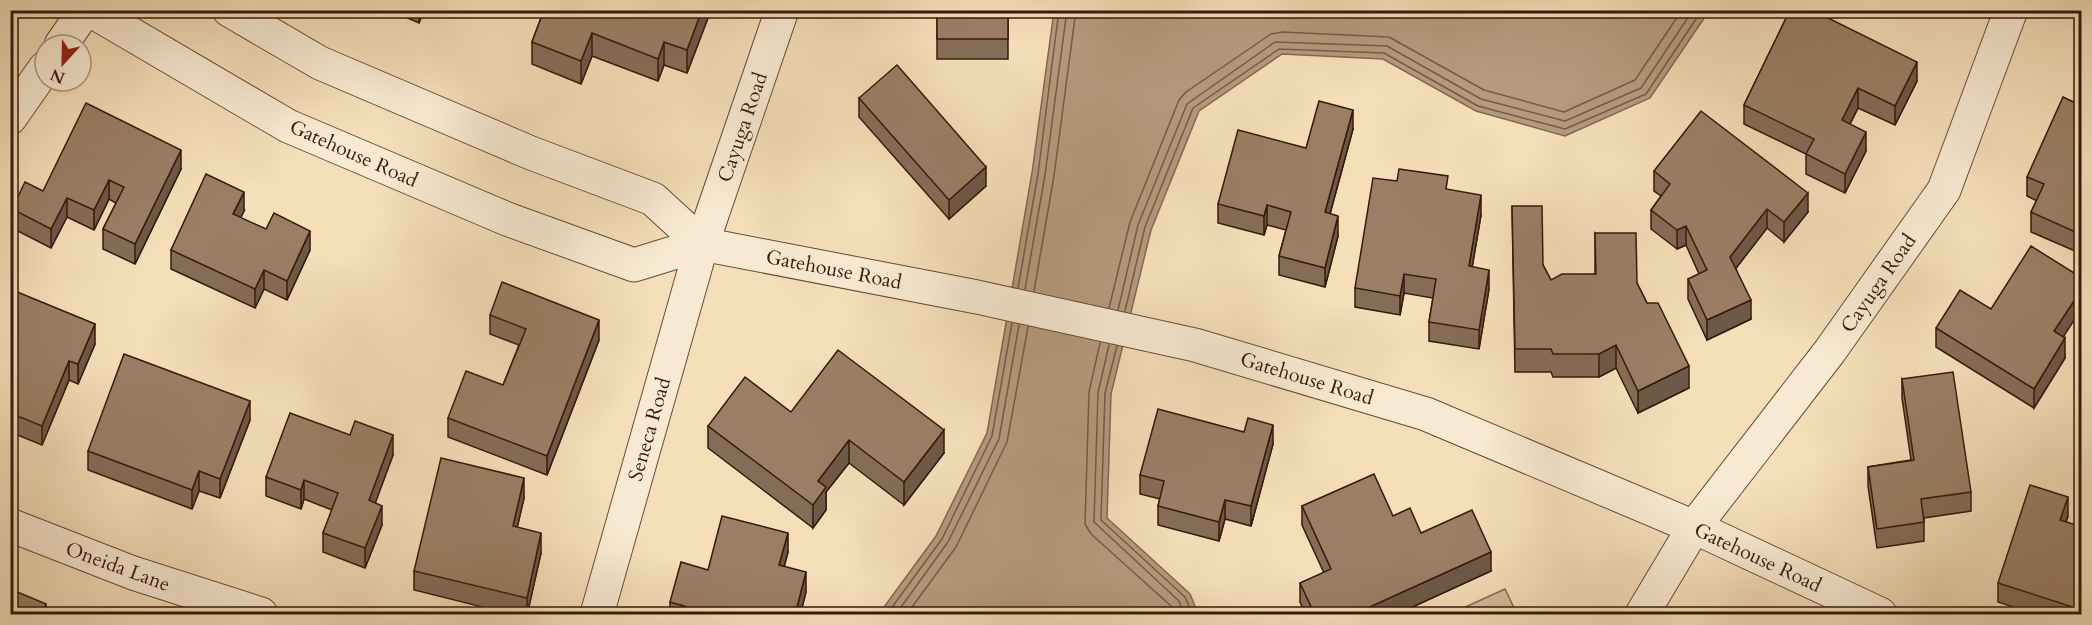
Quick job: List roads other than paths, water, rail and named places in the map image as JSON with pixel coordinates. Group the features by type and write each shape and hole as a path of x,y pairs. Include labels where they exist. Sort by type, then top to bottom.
{"street":[{"path":"69,33 85,10"},
{"name":"Gatehouse Road","path":"90,10 288,126 507,219 634,265 702,244 977,297 1195,345 1426,414 1694,527 1880,615"},
{"path":"230,10 320,63 531,153 653,199 702,244"},
{"name":"Cayuga Road","path":"702,244 782,10"},
{"name":"Cayuga Road","path":"1694,527 1830,351 1944,190 2011,10"},
{"path":"10,118 33,85"},
{"name":"Seneca Road","path":"597,615 702,244"},
{"name":"Oneida Lane","path":"10,525 133,573 261,615"},
{"path":"1642,615 1694,527"}],"water":[{"path":"1054,11 1709,11 1650,98 1565,136 1476,111 1383,59 1282,54 1199,111 1151,230 1111,394 1107,518 1190,594 1198,614 879,614 936,536 987,433 1032,173"}]}
